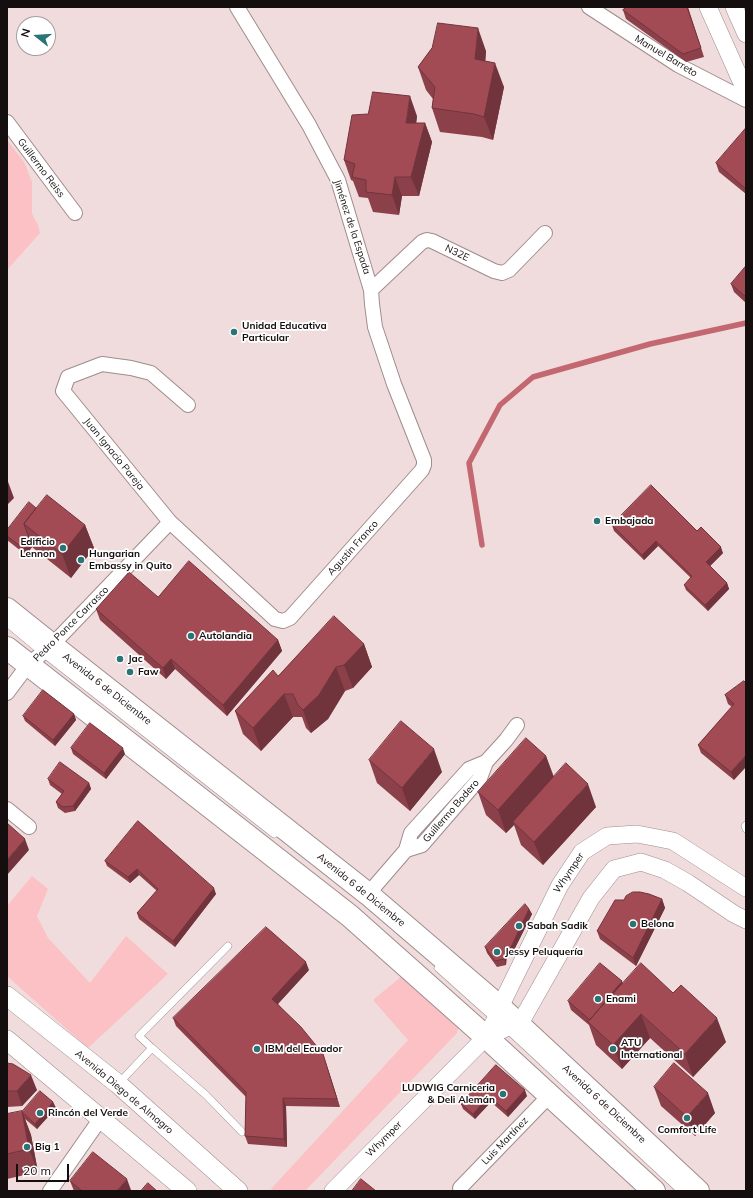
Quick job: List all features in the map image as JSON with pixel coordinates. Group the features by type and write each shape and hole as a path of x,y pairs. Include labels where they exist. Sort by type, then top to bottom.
{"main road":[{"name":"Avenida 6 de Diciembre","path":"7,609 41,654 350,916 501,1023 550,1095 654,1191"},
{"name":"Avenida 6 de Diciembre","path":"7,648 41,654 368,894 501,1023 698,1191"},
{"name":"Avenida Diego de Almagro","path":"7,996 118,1084 238,1191"},
{"path":"7,1040 187,1191"}],"street":[{"name":"Jiménez de la Espada","path":"237,7 309,125 338,180 372,290 375,327 394,384 424,460 424,465"},
{"name":"Manuel Barreto","path":"590,7 678,65 746,100"},
{"path":"708,7 746,92"},
{"path":"734,7 746,34"},
{"name":"Guillermo Reiss","path":"7,122 75,213"},
{"name":"N32E","path":"372,290 422,242 427,240 494,271 502,273 510,270 545,233"},
{"name":"Juan Ignacio Pareja","path":"188,405 151,373 131,368 102,364 68,377 63,391 170,522 275,618"},
{"name":"Agustin Franco","path":"275,618 283,621 290,618 422,470 424,465"},
{"name":"Pedro Ponce Carrasco","path":"7,693 41,654 170,522"},
{"name":"Guillermo Bodero","path":"368,894 406,850 411,833 469,769 486,762 506,740 517,725"},
{"path":"7,809 29,828"},
{"name":"Whymper","path":"501,1023 560,885 582,852 607,836 637,834 673,841 746,888"},
{"name":"Whymper","path":"333,1191 501,1023 591,898 614,869 641,862 665,870 746,920"},
{"name":"Luis Martínez","path":"460,1188 550,1095"},
{"path":"50,1191 101,1118"}],"lane":[{"path":"7,623 41,654 280,838"},
{"path":"228,946 140,1036 206,1095 242,1132"},
{"path":"432,963 501,1023 681,1191"},
{"path":"118,1084 152,1048"}],"shaded area":[{"path":"7,140 24,162 32,182 32,214 38,225 40,233 7,270"},
{"path":"32,876 48,889 37,916 48,938 90,983 126,936 168,974 88,1048 7,976 7,906"},
{"path":"403,975 460,1021 457,1033 305,1191 273,1191 271,1189 408,1040 373,1000"}],"building":[{"path":"627,7 687,7 701,48 683,54 623,10"},
{"path":"438,23 478,28 475,59 495,63 484,117 474,114 432,108 435,87 418,67 432,48"},
{"path":"373,92 410,96 406,123 425,123 411,177 395,177 392,195 366,192 366,180 352,177 355,164 344,160 352,115 368,114"},
{"path":"746,128 746,189 716,163"},
{"path":"746,266 746,297 731,284"},
{"path":"651,485 697,531 701,527 721,547 706,562 727,583 705,605 684,585 692,576 656,541 642,555 612,525"},
{"path":"47,495 85,525 62,554 24,524"},
{"path":"29,502 36,508 24,524 30,541 24,549 7,536 7,530"},
{"name":"Autolandia","path":"189,561 278,640 223,705 171,659 163,668 96,609 129,572 158,597"},
{"path":"334,616 364,644 344,665 336,667 319,695 303,710 298,705 293,694 284,694 253,728 235,711 273,670 278,676"},
{"path":"744,681 746,683 746,755 731,772 698,745 734,704 725,695"},
{"path":"43,690 74,714 53,740 23,716"},
{"path":"401,721 434,749 402,788 369,760"},
{"path":"90,723 123,748 104,773 71,748"},
{"path":"526,738 546,756 498,810 478,792"},
{"path":"60,762 89,783 73,806 63,807 56,802 64,791 48,779"},
{"path":"566,763 588,784 534,842 513,822"},
{"path":"138,821 214,888 173,941 137,913 158,889 137,869 128,877 105,861"},
{"path":"7,823 25,839 7,860"},
{"name":"Belona","path":"633,892 649,894 662,899 633,958 597,931 615,900 624,900 626,896"},
{"path":"525,904 529,909 510,949 505,946 504,959 495,961 485,947"},
{"name":"IBM del Ecuador","path":"266,927 306,962 272,999 301,1027 323,1054 337,1099 283,1098 284,1139 245,1136 246,1092 173,1018"},
{"name":"Enami","path":"600,963 622,981 590,1020 568,1001"},
{"path":"641,963 673,993 681,985 717,1018 685,1054 641,1014 613,1045 588,1022"},
{"path":"7,1063 13,1064 31,1075 17,1091 7,1091"},
{"path":"674,1063 708,1093 687,1117 654,1087"},
{"name":"LUDWIG Carniceria & Deli Alemán","path":"496,1065 525,1090 506,1111 489,1096 473,1114 461,1104"},
{"name":"Rincón del Verde","path":"40,1091 53,1102 35,1124 22,1112"},
{"path":"22,1111 29,1149 7,1154 7,1114"},
{"path":"93,1152 127,1179 117,1191 82,1191 70,1181"},
{"path":"361,1179 376,1191 352,1191"},
{"path":"148,1183 157,1191 141,1191"}],"waterway":[{"path":"482,545 469,463 500,405 533,377 650,344 746,323"}],"place":[{"name":"Unidad Educativa Particular","path":"234,332"},
{"name":"Embajada","path":"597,521"},
{"name":"Edificio Lennon","path":"63,548"},
{"name":"Hungarian Embassy in Quito","path":"81,560"},
{"name":"Autolandia","path":"191,636"},
{"name":"Jac","path":"120,659"},
{"name":"Faw","path":"130,672"},
{"name":"Belona","path":"633,924"},
{"name":"Sabah Sadik","path":"519,926"},
{"name":"Jessy Peluquería","path":"497,952"},
{"name":"Enami","path":"598,999"},
{"name":"IBM del Ecuador","path":"257,1049"},
{"name":"ATU International","path":"613,1049"},
{"name":"LUDWIG Carniceria & Deli Alemán","path":"503,1094"},
{"name":"Rincón del Verde","path":"40,1113"},
{"name":"Comfort Life","path":"687,1118"},
{"name":"Big 1","path":"27,1147"}]}
